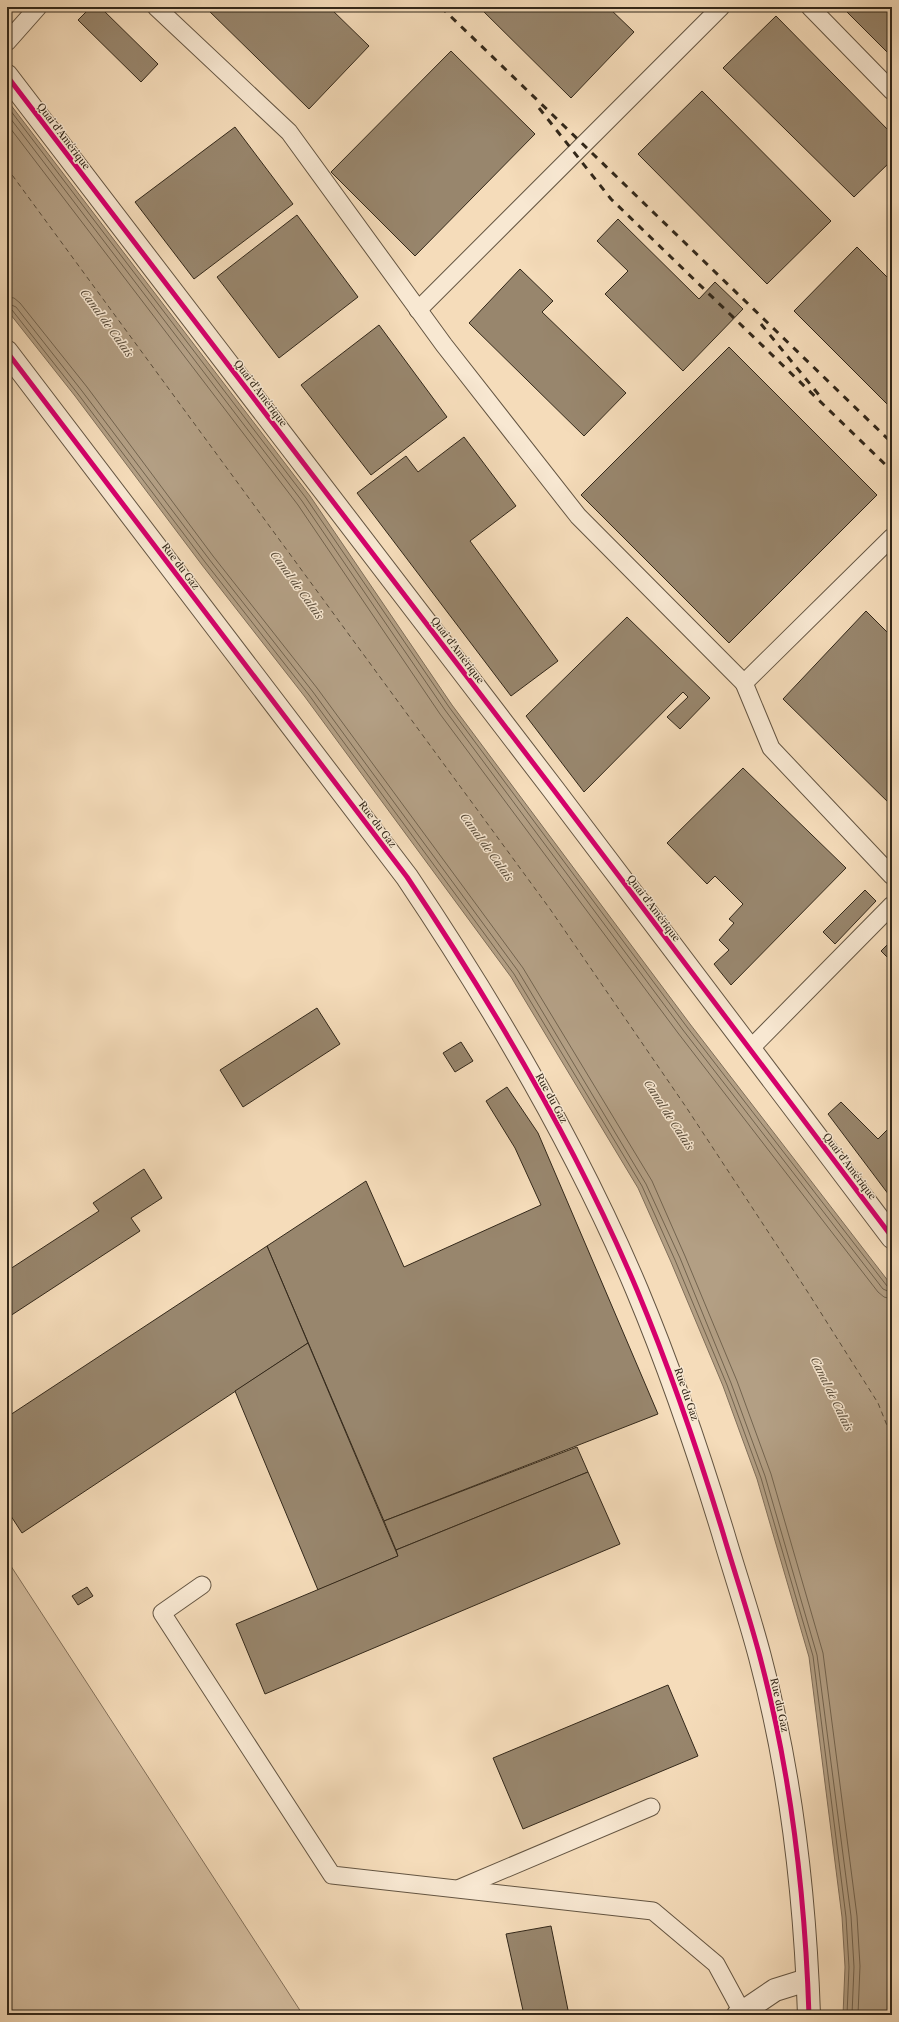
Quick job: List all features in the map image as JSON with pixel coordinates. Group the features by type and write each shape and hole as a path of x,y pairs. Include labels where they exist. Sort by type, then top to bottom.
{"street":[{"name":"Quai d'Amérique","path":"7,76 892,1237"},
{"name":"Rue du Gaz","path":"7,352 407,877 455,948 509,1037 597,1202 636,1288 668,1367 698,1453 760,1658 774,1720 797,1852 804,1916 808,2015"},
{"path":"740,2013 775,1990 807,1980"}],"lane":[{"path":"7,42 38,7"},
{"path":"156,7 289,132 418,310 578,516 744,683 771,748 892,876"},
{"path":"418,310 721,7"},
{"path":"810,7 892,91"},
{"path":"744,683 892,537"},
{"path":"750,1049 892,905"},
{"path":"202,1585 162,1613 332,1875 653,1911 716,1964 740,2013"},
{"path":"458,1889 651,1807"}],"shaded area":[{"path":"7,1560 303,2015 13,2015 7,2006"}],"water":[{"name":"Canal de Calais","path":"7,100 310,496 452,705 690,1024 892,1286 892,2015 843,2015 845,1967 842,1917 809,1657 757,1479 723,1386 638,1188 511,977 305,697 202,565 75,396 7,310"}],"building":[{"path":"91,7 100,7 158,64 141,82 78,20"},
{"path":"205,7 329,7 369,46 309,109"},
{"path":"479,7 608,7 634,32 571,98"},
{"path":"842,7 892,7 892,57"},
{"path":"776,16 892,134 892,160 854,197 723,68"},
{"path":"451,51 535,134 415,256 331,172"},
{"path":"702,91 831,221 767,284 638,154"},
{"path":"235,127 293,204 194,279 135,202"},
{"path":"297,215 358,297 279,358 217,277"},
{"path":"618,219 699,299 715,282 743,309 683,371 605,294 628,271 597,241"},
{"path":"857,247 892,282 892,409 794,311"},
{"path":"520,269 553,301 542,312 626,393 584,436 469,323"},
{"path":"379,325 447,417 371,475 301,385"},
{"path":"729,347 877,495 729,643 581,495"},
{"path":"464,437 516,506 470,541 558,661 511,696 357,493 406,456 418,472"},
{"path":"866,611 892,637 892,806 783,699"},
{"path":"627,617 710,698 680,729 667,717 688,697 683,692 584,792 526,716"},
{"path":"743,768 846,868 731,985 714,964 729,950 719,940 734,923 729,919 743,904 715,876 707,884 667,843"},
{"path":"865,890 876,901 835,944 823,932"},
{"path":"892,940 892,962 881,951"},
{"path":"317,1008 340,1044 243,1107 220,1070"},
{"path":"461,1042 473,1061 455,1072 443,1053"},
{"path":"507,1087 538,1133 658,1414 384,1521 267,1246 366,1181 404,1267 541,1205 515,1148 486,1101"},
{"path":"841,1102 878,1139 892,1125 892,1199 828,1114"},
{"path":"144,1169 162,1198 131,1218 140,1231 7,1318 7,1271 99,1211 93,1203"},
{"path":"267,1246 308,1343 22,1533 7,1510 7,1417"},
{"path":"308,1343 398,1556 318,1590 235,1391"},
{"path":"577,1447 588,1472 396,1550 384,1521"},
{"path":"588,1472 620,1544 265,1694 236,1624 398,1556 396,1550"},
{"path":"87,1587 93,1596 78,1605 72,1596"},
{"path":"668,1685 698,1756 523,1829 493,1758"},
{"path":"551,1926 569,2015 524,2015 506,1934"}],"ferry route":[{"path":"7,168 550,909 686,1107 809,1294 878,1403 892,1438"}],"railway":[{"path":"441,7 892,443"},
{"path":"539,108 611,199 892,471"},
{"path":"761,324 819,395"}],"cycle path":[{"path":"7,76 553,789 892,1237"},
{"path":"7,352 407,877 440,926 502,1027 561,1130 588,1183 637,1290 672,1380 694,1441 747,1610 760,1657 780,1745 795,1834 804,1925 809,2015"}]}
